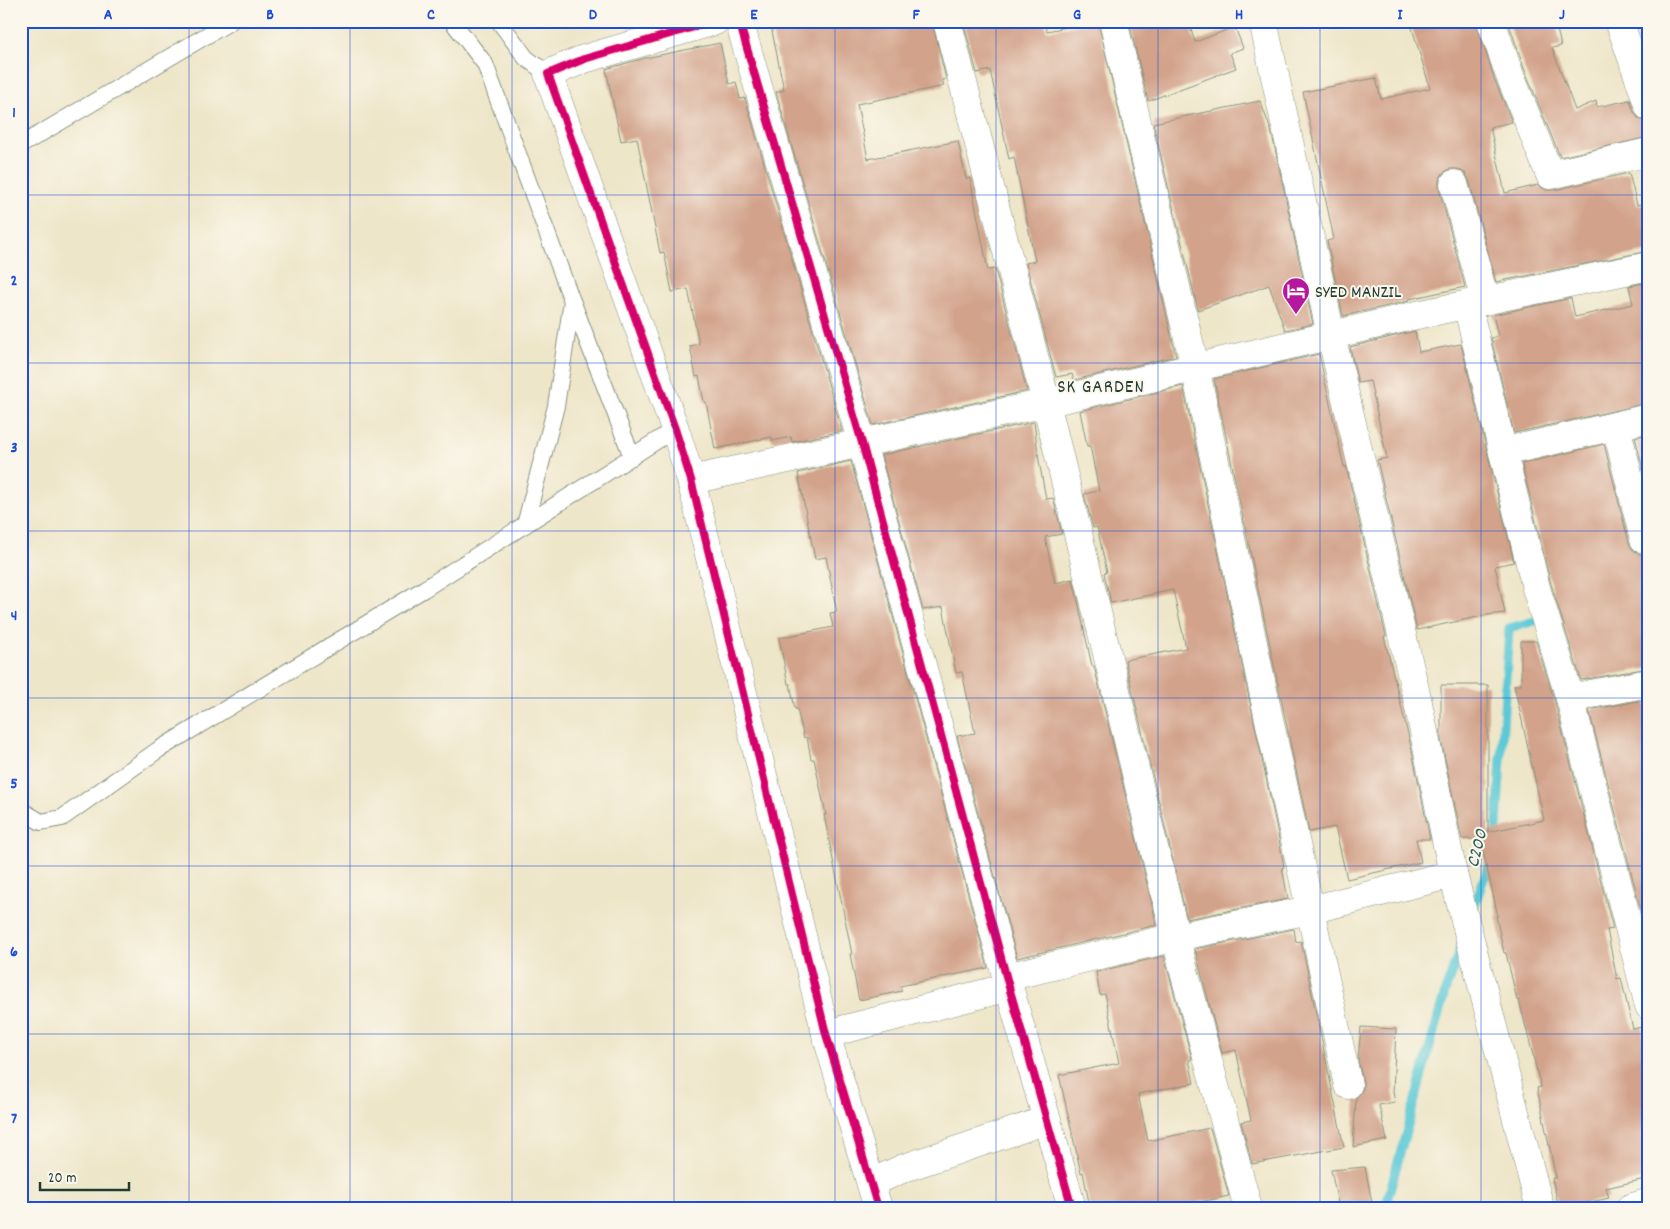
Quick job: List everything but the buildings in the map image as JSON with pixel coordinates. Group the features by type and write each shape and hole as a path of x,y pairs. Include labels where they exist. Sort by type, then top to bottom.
{"street":[{"path":"715,21 584,59 548,74 692,480 826,1034 875,1195 904,1168 1047,1120"},
{"path":"739,21 862,443 1008,982 1072,1208"},
{"path":"947,21 1046,402 1176,937 1248,1208"},
{"path":"1114,21 1196,367 1348,1085"},
{"path":"1263,21 1331,335 1417,698 1452,874 1540,1208"},
{"path":"1492,21 1509,73 1550,175 1649,152"},
{"path":"1619,21 1649,107"},
{"path":"1454,184 1503,452 1536,588 1570,698 1649,1006"},
{"path":"692,480 1046,402 1331,335 1649,266"},
{"path":"1503,452 1649,418"},
{"path":"1616,426 1644,539"},
{"path":"1570,698 1649,683"},
{"path":"826,1034 1008,982 1176,937 1310,910 1452,874"},
{"path":"1630,1208 1649,1202"}],"lane":[{"path":"21,145 232,21"},
{"path":"452,21 485,64 572,301 632,457"},
{"path":"499,21 526,58 548,74"},
{"path":"525,524 556,406 572,301"},
{"path":"21,810 41,822 62,818 158,750 424,590 675,429"}],"waterway":[{"name":"C200","path":"1496,842 1509,628 1572,611"},
{"name":"C200","path":"1471,915 1491,859"},
{"name":"C200","path":"1385,1208 1445,992 1462,942"}],"cycle path":[{"path":"715,21 584,59 548,74 675,429 691,480 826,1034 878,1208"},
{"path":"739,21 862,443 1009,987 1072,1208"}],"place":[{"name":"SYED MANZIL","path":"1296,315"}],"district":[{"name":"SK GARDEN","path":"1101,385"}]}
